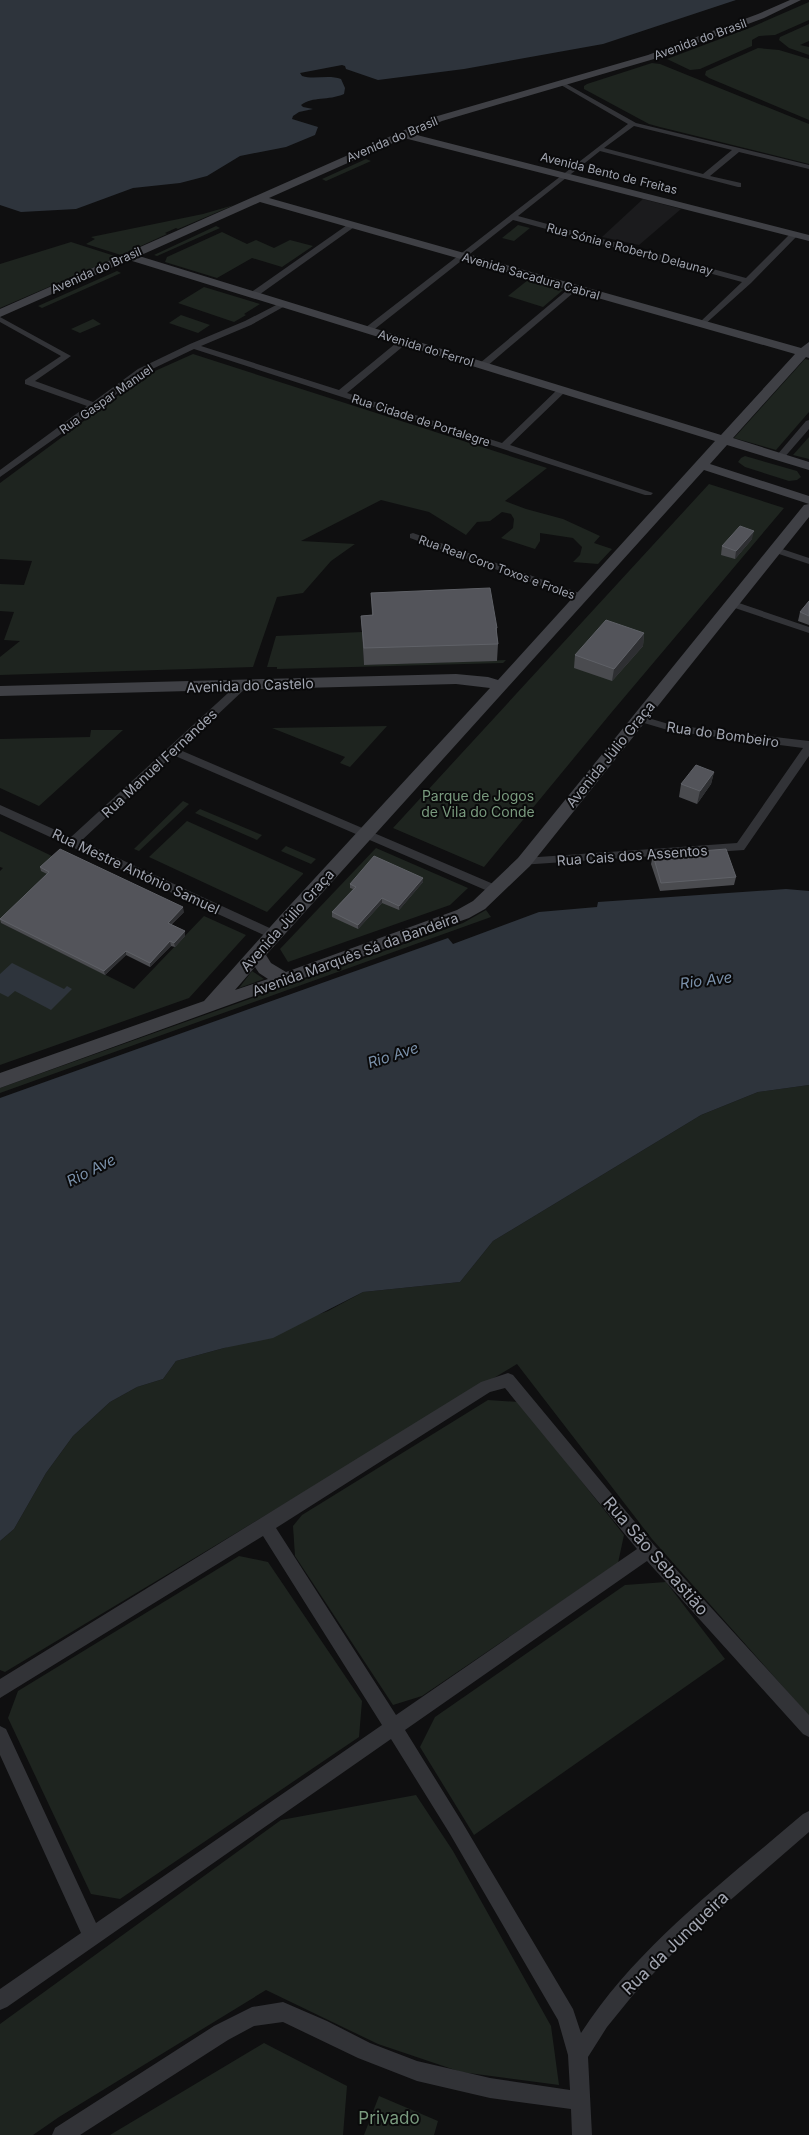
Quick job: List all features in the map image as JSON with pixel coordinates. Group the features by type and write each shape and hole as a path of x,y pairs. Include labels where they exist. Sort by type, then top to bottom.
{"street":[{"name":"Avenida do Brasil","path":"0,313 402,134 450,115 563,84 685,45 761,16 797,0"},
{"path":"563,84 634,124 809,167"},
{"path":"368,330 599,149 634,124"},
{"name":"Avenida Bento de Freitas","path":"402,134 809,238"},
{"path":"599,149 738,185"},
{"path":"704,176 737,150"},
{"name":"Avenida Sacadura Cabral","path":"259,198 703,324 807,351"},
{"name":"Rua Sónia e Roberto Delaunay","path":"512,217 748,281"},
{"path":"253,295 353,225"},
{"path":"703,324 795,234"},
{"name":"Avenida do Ferrol","path":"128,256 724,440"},
{"path":"483,366 575,288"},
{"name":"Rua Gaspar Manuel","path":"0,474 141,372 193,346 248,323 282,304"},
{"path":"0,319 67,356 28,382 95,406"},
{"path":"340,394 404,341"},
{"name":"Rua Cidade de Portalegre","path":"193,346 648,493"},
{"name":"Avenida Júlio Graça","path":"209,1007 272,934 366,834 499,686 807,351"},
{"path":"503,447 562,390"},
{"path":"780,457 809,423"},
{"path":"724,440 809,466"},
{"path":"701,465 809,500"},
{"name":"Avenida Júlio Graça","path":"494,889 524,862 638,718 733,604 809,508"},
{"name":"Rua Real Coro Toxos e Froles","path":"412,536 581,597"},
{"path":"776,550 809,561"},
{"path":"733,604 809,630"},
{"name":"Avenida do Castelo","path":"0,691 204,687 244,684 456,679 488,682 499,686"},
{"name":"Rua Manuel Fernandes","path":"73,842 244,684"},
{"name":"Rua do Bombeiro","path":"638,718 671,728 809,746"},
{"name":"Rua Cais dos Assentos","path":"524,862 740,847 809,746"},
{"path":"171,750 494,889"},
{"name":"Rua Mestre António Samuel","path":"0,809 272,934"},
{"name":"Avenida Marquês Sá da Bandeira","path":"0,1081 284,980 463,914 479,905 494,889"},
{"path":"256,954 265,968 284,980"},
{"name":"Rua São Sebastião","path":"265,1526 486,1387 508,1380 648,1551 809,1728"},
{"path":"0,1688 265,1526 394,1726 566,2016 578,2055 582,2135"},
{"path":"0,2000 648,1551"},
{"path":"0,1736 92,1936"},
{"name":"Rua da Junqueira","path":"578,2055 594,2028 633,1979 673,1940 809,1820"},
{"path":"62,2135 221,2033 252,2017 283,2012 320,2028 365,2052 417,2071 490,2088 581,2100"}],"shaded area":[{"path":"643,199 681,209 639,245 602,237"}],"green space":[{"path":"809,2 809,20 775,35 759,36 752,40 752,46 700,69 690,70 667,59 752,27"},
{"path":"809,24 809,41 800,45 809,47 809,55 789,48 779,40 780,37"},
{"path":"758,48 779,50 809,59 809,120 705,75 706,71"},
{"path":"652,63 660,64 809,124 809,164 649,124 584,89 584,86 587,84"},
{"path":"366,159 371,161 326,181 322,179"},
{"path":"234,205 178,229 176,228 165,233 167,234 121,255 86,244 95,239 91,237 203,214"},
{"path":"518,225 530,228 514,241 502,238"},
{"path":"216,226 220,228 157,256 154,255"},
{"path":"222,232 247,244 256,240 274,248 290,240 313,246 282,267 252,258 217,278 165,262 167,257"},
{"path":"71,242 118,257 0,308 0,264"},
{"path":"117,271 121,273 42,308 38,306"},
{"path":"528,280 563,290 543,307 508,296"},
{"path":"204,287 260,304 234,322 178,303"},
{"path":"181,315 210,325 198,333 169,323"},
{"path":"93,319 101,324 80,333 71,329"},
{"path":"193,354 547,468 505,501 526,509 563,519 600,536 594,543 612,549 598,564 573,562 580,555 582,547 573,538 540,533 540,541 535,549 501,538 513,528 514,519 511,514 502,512 490,521 477,522 466,535 429,512 381,500 301,541 355,544 331,561 303,593 277,597 253,667 0,675 0,657 20,641 4,640 14,612 0,611 0,584 24,585 32,561 0,559 0,483 146,375"},
{"path":"805,359 809,360 809,412 776,450 734,438"},
{"path":"809,437 809,459 793,455"},
{"path":"745,456 797,471 801,477 797,480 789,481 745,467 738,462"},
{"name":"Parque de Jogos de Vila do Conde","path":"709,484 784,508 611,713 484,867 393,828"},
{"path":"362,632 364,665 506,660 503,663 277,669 277,667 267,667 276,636"},
{"path":"387,726 350,767 340,763 345,757 272,728"},
{"path":"91,730 123,730 39,806 0,788 0,739 90,737"},
{"path":"183,801 189,804 139,851 134,849"},
{"path":"200,809 262,835 257,840 195,813"},
{"path":"187,821 303,874 267,912 149,857"},
{"path":"0,831 56,858 50,876 1,923 134,989 204,916 246,935 189,998 0,1065 0,871 3,868 0,867"},
{"path":"286,846 316,859 311,864 281,851"},
{"path":"376,848 468,888 450,905 288,962 280,949"},
{"path":"486,910 491,917 0,1093 0,1088 463,923"},
{"path":"252,971 264,979 239,988"},
{"path":"809,1085 809,1716 652,1539 517,1364 5,1672 0,1670 0,1541 14,1529 46,1473 73,1436 110,1402 137,1387 163,1379 176,1361 224,1348 328,1311 363,1292 460,1282 493,1241 701,1115 758,1092"},
{"path":"488,1400 519,1402 624,1535 618,1563 422,1696 393,1705 295,1556 293,1526 302,1515"},
{"path":"239,1556 268,1562 362,1701 359,1737 120,1899 91,1894 8,1718 18,1691"},
{"path":"666,1582 725,1659 474,1835 420,1747 435,1717 625,1585"},
{"path":"416,1795 453,1851 551,2026 559,2085 461,2072 378,2044 266,1990 59,2117 33,2135 0,2135 0,2024 281,1820"},
{"path":"264,2043 347,2086 343,2135 110,2135"},
{"name":"Privado","path":"379,2096 438,2121 434,2135 364,2135"}],"water":[{"path":"0,0 736,0 603,44 464,69 378,80 346,69 345,66 342,65 300,73 302,76 307,77 331,77 341,79 345,88 344,94 306,102 301,105 303,107 313,109 299,112 293,116 292,119 318,127 315,135 286,147 240,156 207,176 180,183 133,188 76,209 21,212 0,205"},
{"name":"Rio Ave","path":"786,889 809,891 809,1085 758,1092 701,1115 493,1241 460,1282 363,1292 273,1338 224,1348 176,1361 163,1379 137,1387 110,1402 73,1436 46,1473 14,1529 0,1541 0,1098 448,938 453,944 539,912 597,907 598,902"},
{"path":"12,963 64,989 67,986 72,989 51,1010 15,991 8,997 0,993 0,974"}],"building":[{"path":"740,526 754,531 736,551 722,546"},
{"path":"490,588 497,628 498,644 364,648 361,616 373,615 371,593"},
{"path":"809,601 809,616 800,612"},
{"path":"606,620 644,633 614,669 575,655"},
{"path":"696,765 714,772 700,791 681,784"},
{"path":"60,849 183,907 168,923 185,931 174,943 170,941 150,963 126,951 104,971 0,919 49,872 40,867"},
{"path":"726,849 736,877 661,883 653,855"},
{"path":"374,856 423,878 399,906 382,898 358,925 332,912 356,887 350,884"}]}
